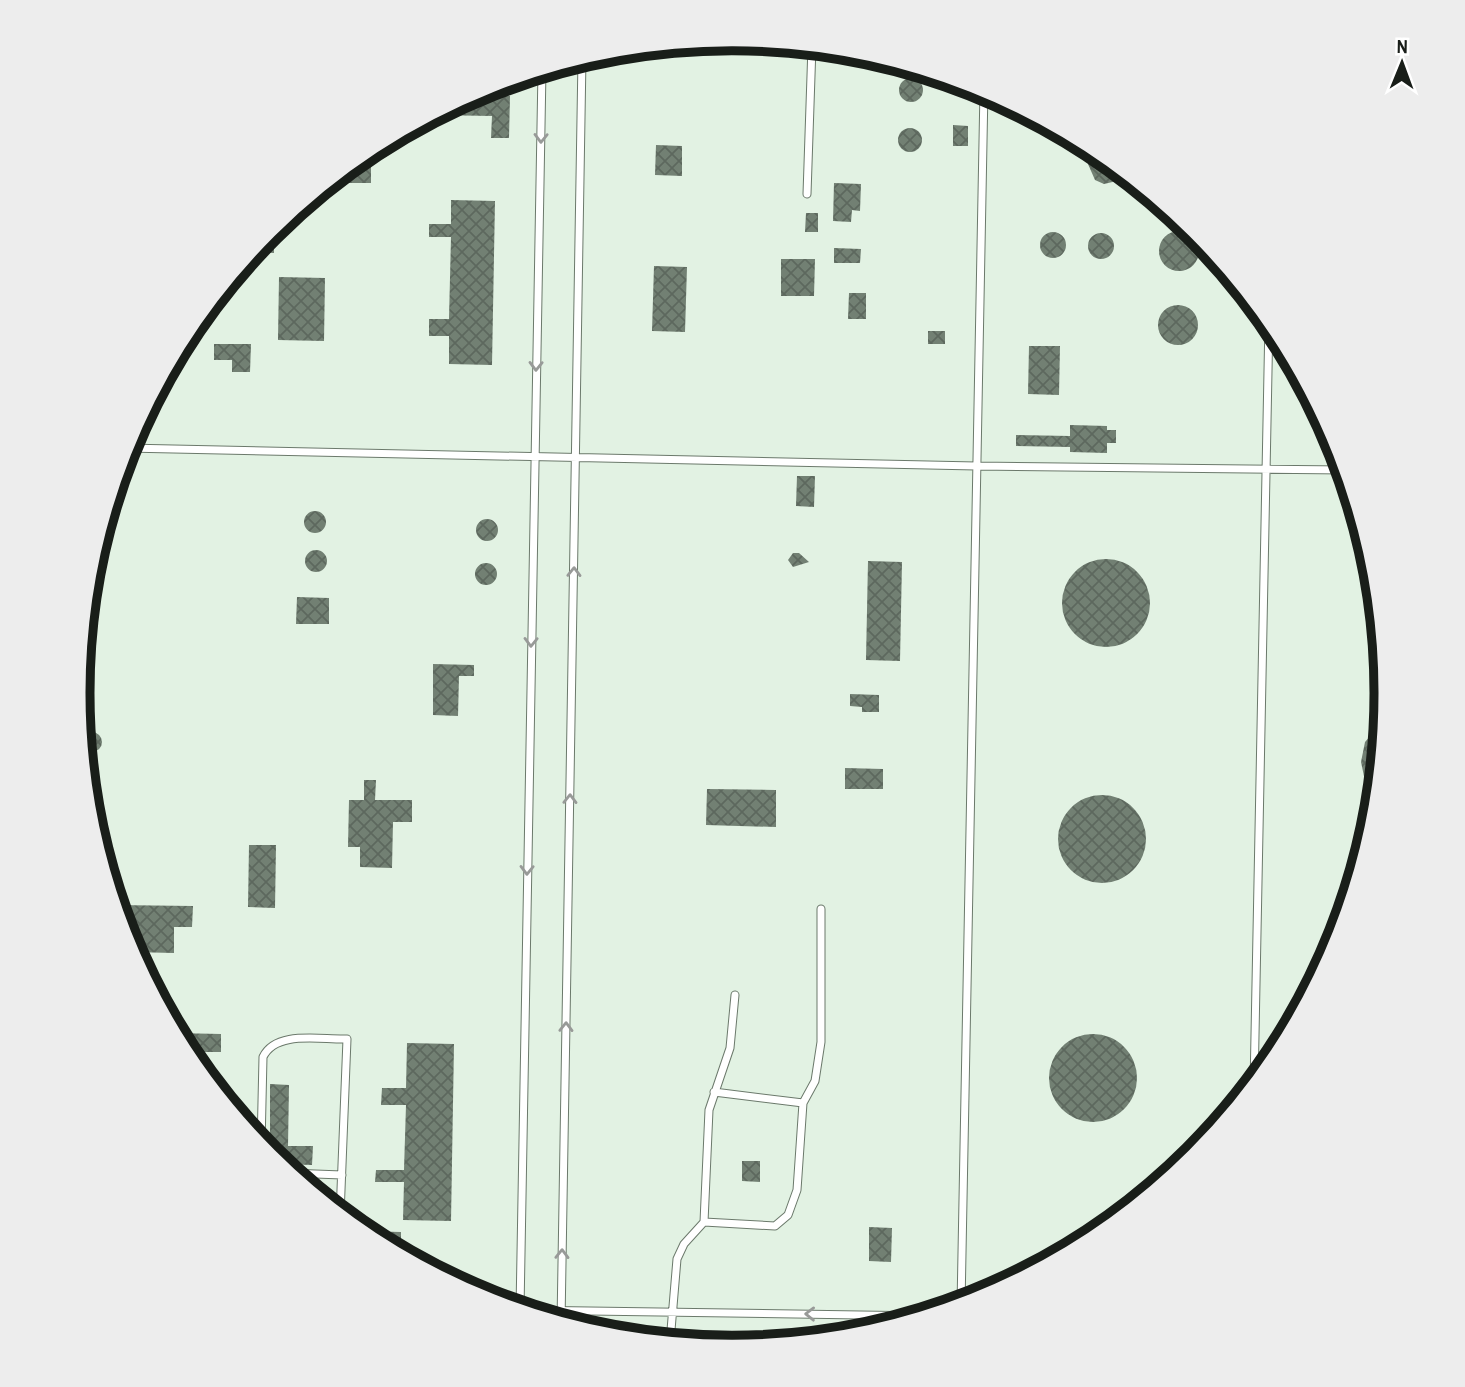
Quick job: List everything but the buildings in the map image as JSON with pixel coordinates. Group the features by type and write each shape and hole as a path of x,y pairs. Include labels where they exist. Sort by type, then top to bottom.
{"lane":[{"path":"807,194 812,56"},
{"path":"561,1311 582,69"},
{"path":"520,1300 542,80"},
{"path":"961,1293 984,102"},
{"path":"1254,1068 1269,339"},
{"path":"139,448 976,466 1334,470"},
{"path":"704,1222 748,1227 775,1226 788,1215 797,1190 803,1103 815,1081 821,1042 821,909"},
{"path":"671,1333 677,1259 684,1244 704,1222 709,1110 730,1048 735,995"},
{"path":"261,1130 263,1057 269,1045 279,1040 347,1039 341,1203"},
{"path":"714,1092 803,1103"},
{"path":"305,1174 342,1175"},
{"path":"556,1311 893,1315"}]}
